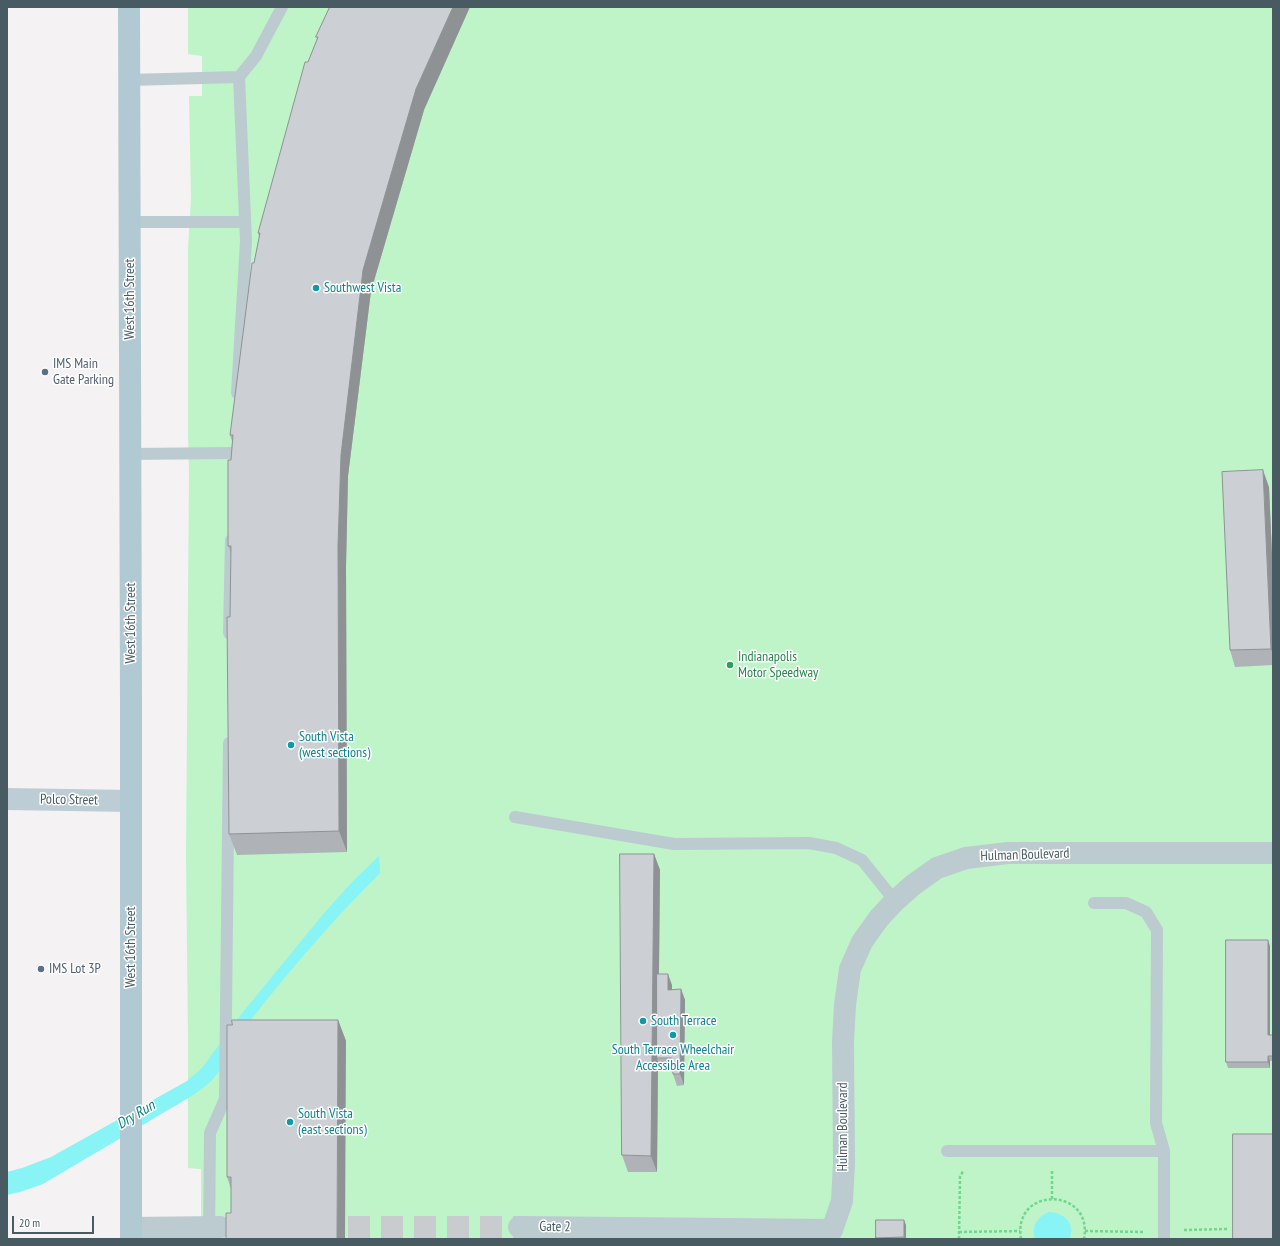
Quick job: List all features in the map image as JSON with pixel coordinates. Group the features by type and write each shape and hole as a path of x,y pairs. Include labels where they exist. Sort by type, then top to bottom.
{"main road":[{"name":"West 16th Street","path":"129,7 131,1234"}],"street":[{"name":"Polco Street","path":"7,800 131,801"},
{"name":"Hulman Boulevard","path":"833,1234 842,1201 844,1163 844,1005 850,968 862,942 879,918 913,885 937,868 966,858 1016,853 1273,853"},
{"name":"Gate 2","path":"519,1227 833,1234"},
{"path":"131,1234 213,1231"}],"lane":[{"path":"236,405 246,247 239,77 256,56 282,7"},
{"path":"129,80 239,77"},
{"path":"130,222 245,222"},
{"path":"130,454 233,453"},
{"path":"229,643 231,532"},
{"path":"213,1231 210,1133 225,1099 229,731"},
{"path":"515,817 674,844 809,843 836,848 862,860 895,901"},
{"path":"1094,903 1126,903 1146,912 1157,930 1156,1123 1164,1151 1164,1239"},
{"path":"947,1151 1164,1151"}],"path":[{"path":"1052,1167 1052,1199"},
{"path":"959,1239 960,1177 966,1168"},
{"path":"1021,1239 1020,1231 1026,1212 1033,1205 1042,1200 1052,1199 1062,1200 1079,1212 1084,1221 1084,1239"},
{"path":"959,1232 1020,1231"}],"green space":[{"name":"Indianapolis Motor Speedway","path":"188,7 1273,7 1273,1239 201,1239 201,1169 188,1168 186,857 189,473 188,249 191,198 189,96 202,96 202,56 188,54"}],"water":[{"name":"Dry Run","path":"379,856 380,873 328,928 278,986 246,1026 219,1072 208,1084 185,1100 43,1184 7,1195 7,1172 51,1157 187,1081 202,1068 243,1012 325,912 353,881"},
{"path":"1049,1212 1060,1214 1067,1220 1071,1228 1070,1239 1035,1239 1034,1230 1036,1222 1041,1216"}],"building":[{"name":"Southwest Vista","path":"330,7 453,7 416,89 363,270 341,455 338,545 339,831 229,834 227,617 230,617 231,546 228,546 228,460 231,460 233,435 230,435 252,263 254,263 260,233 258,233 305,62 308,62 318,37 316,37"},
{"path":"1263,470 1271,649 1230,650 1222,472"},
{"name":"South Terrace","path":"620,854 654,854 651,1156 622,1155"},
{"path":"1226,940 1268,940 1268,1035 1273,1035 1273,1056 1268,1056 1268,1062 1226,1062"},
{"name":"South Terrace Wheelchair Accessible Area","path":"657,974 668,974 668,990 681,989 680,1074 673,1074 672,1058 657,1058"},
{"name":"South Vista (east sections)","path":"232,1020 338,1020 337,1239 226,1239 226,1213 231,1213 231,1177 227,1177 227,1025 232,1025"},
{"path":"1233,1134 1273,1134 1273,1239 1233,1239"},
{"path":"876,1220 904,1220 904,1237 876,1238"}],"tunnel":[{"path":"315,1227 519,1227"}],"place":[{"name":"Southwest Vista","path":"316,288"},
{"name":"IMS Main Gate Parking","path":"45,372"},
{"name":"Indianapolis Motor Speedway","path":"730,665"},
{"name":"South Vista (west sections)","path":"291,745"},
{"name":"IMS Lot 3P","path":"41,969"},
{"name":"South Terrace","path":"643,1021"},
{"name":"South Terrace Wheelchair Accessible Area","path":"673,1035"},
{"name":"South Vista (east sections)","path":"290,1122"}]}
